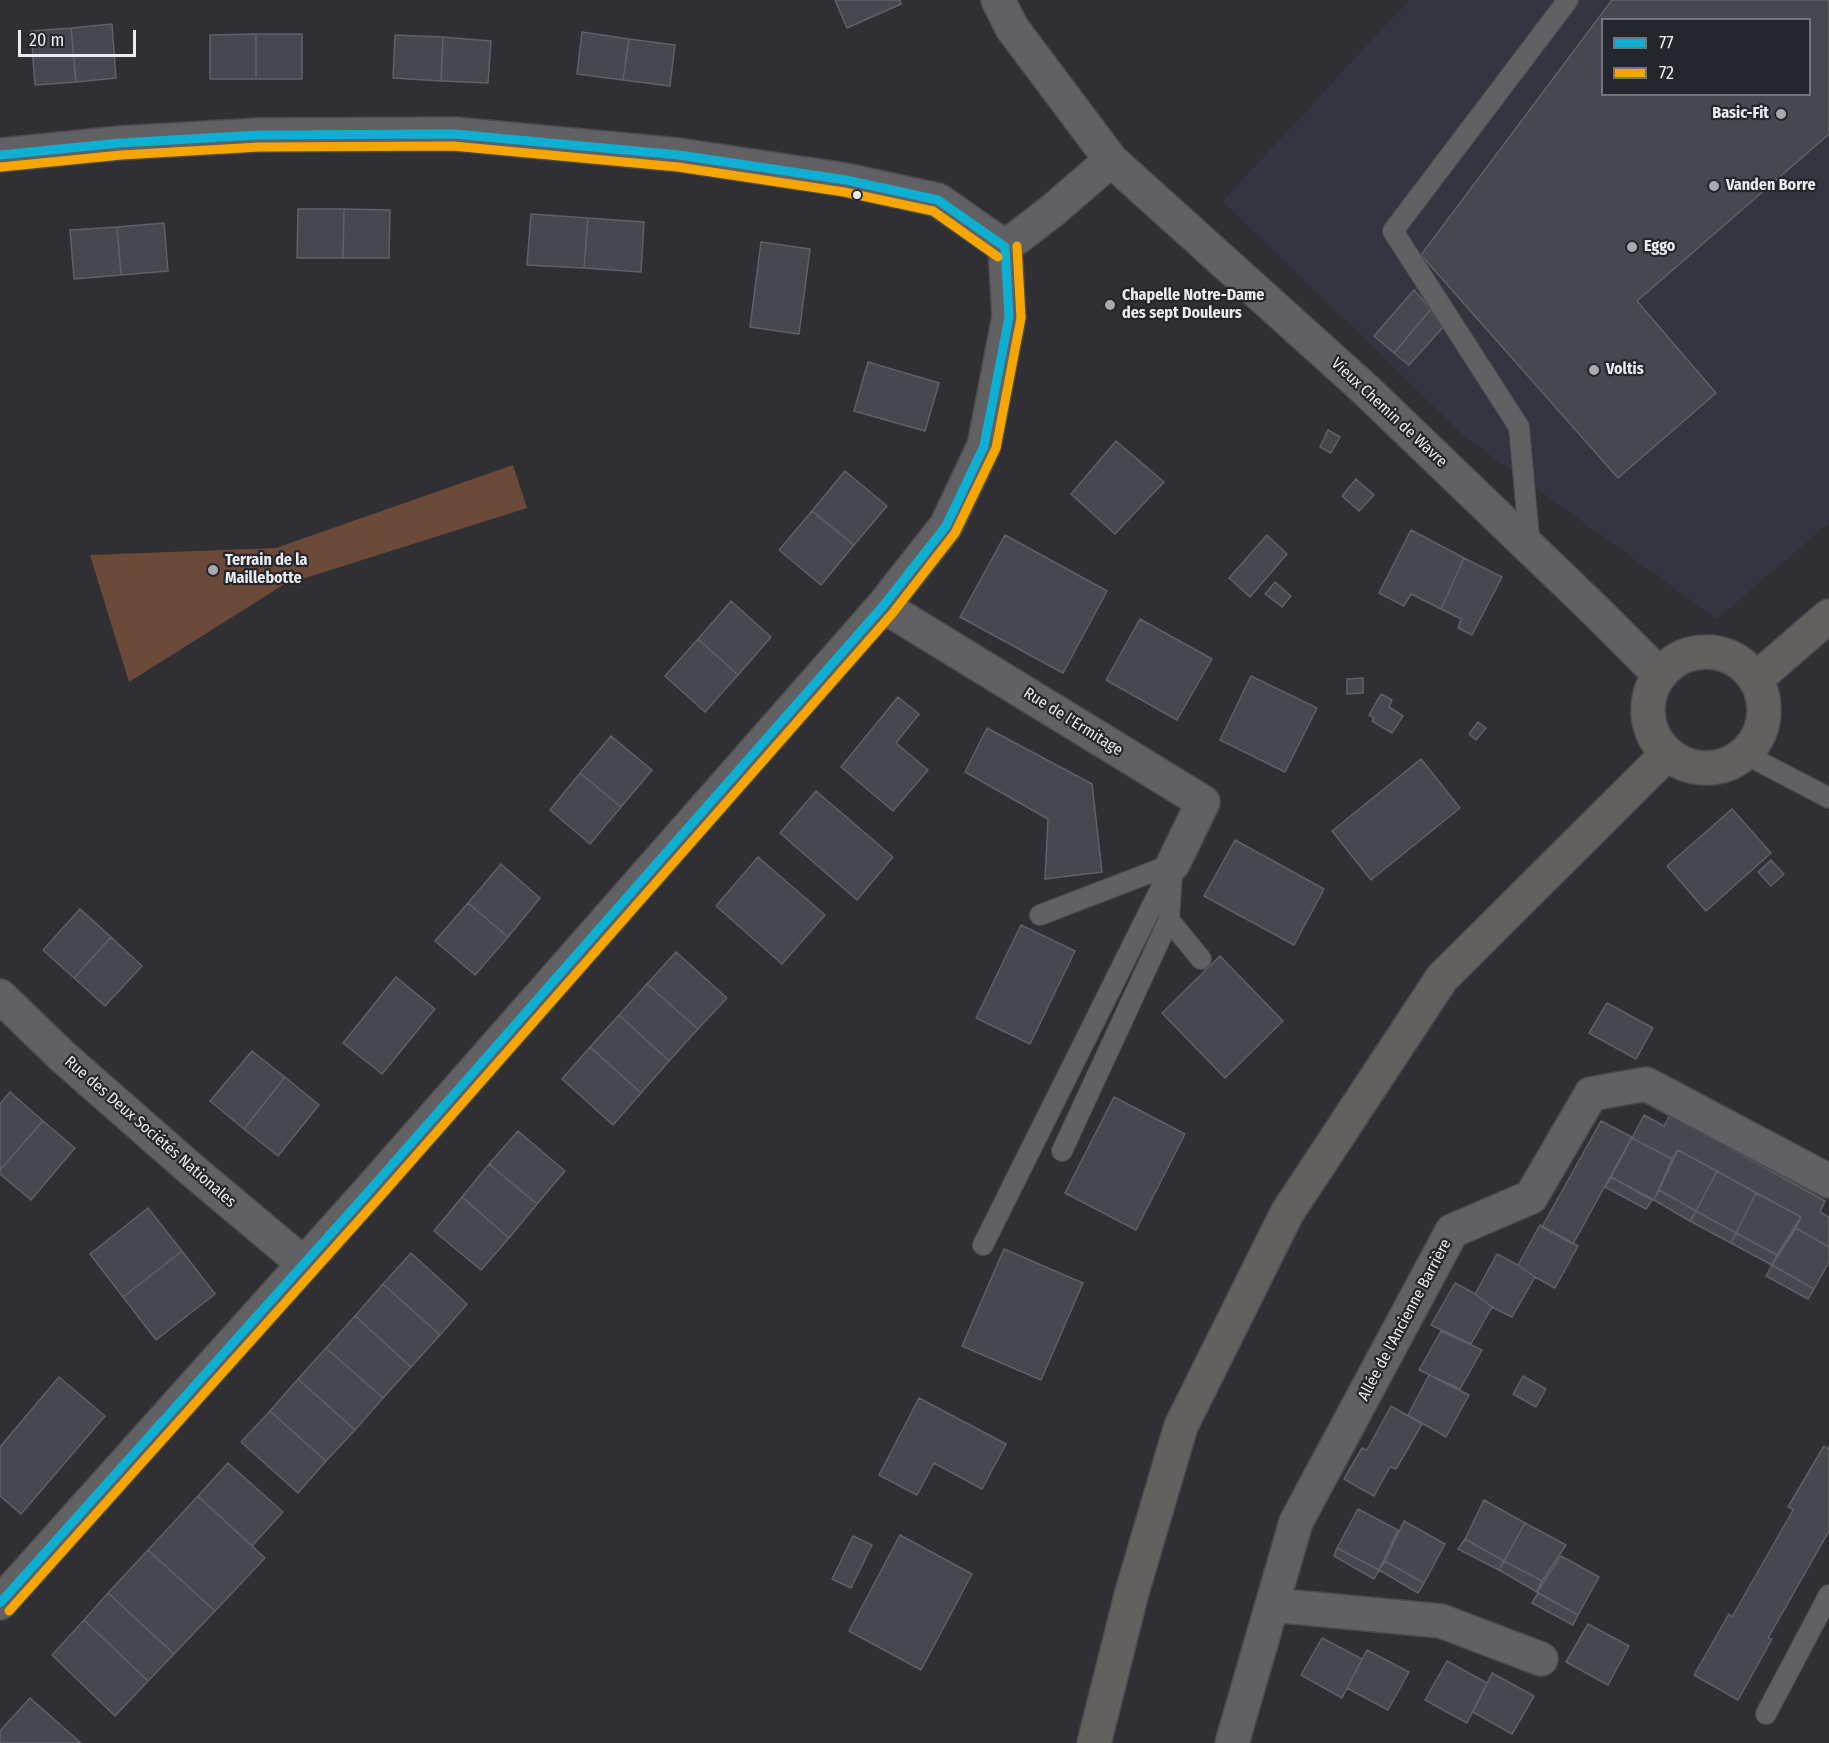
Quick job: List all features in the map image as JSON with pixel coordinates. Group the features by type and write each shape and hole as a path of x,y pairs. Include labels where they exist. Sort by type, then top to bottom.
{"main road":[{"path":"1756,679 1829,616"},
{"path":"1709,651 1736,659 1756,679 1764,703 1761,729 1748,751 1722,766 1693,767 1667,754 1650,730 1647,701 1659,674 1681,657 1709,651"},
{"path":"1094,1743 1132,1592 1181,1426 1287,1213 1442,978 1667,754"}],"street":[{"name":"Vieux Chemin de Wavre","path":"998,0 1012,28 1111,160 1366,390 1659,674"},
{"path":"0,155 120,143 259,135 466,135 679,155 846,180 938,200 1005,247"},
{"path":"1005,247 1052,212 1111,160"},
{"path":"0,1603 304,1264 883,606 946,526 984,446 1009,317 1005,247"},
{"name":"Rue de l'Ermitage","path":"883,606 1203,802 1173,864"},
{"name":"Rue des Deux Sociétés Nationales","path":"0,996 62,1056 304,1264"},
{"name":"Allée de l'Ancienne Barrière","path":"1232,1743 1296,1522 1452,1231 1531,1197 1591,1094 1646,1084 1829,1181"},
{"path":"1272,1605 1441,1621 1541,1659"}],"lane":[{"path":"1530,549 1519,427 1393,231 1568,0"},
{"path":"1748,751 1761,762 1829,798"},
{"path":"1040,915 1173,864"},
{"path":"1062,1152 1170,920 1173,864"},
{"path":"983,1245 1173,864"},
{"path":"1170,920 1201,959"},
{"path":"1766,1714 1829,1595"}],"shaded area":[{"path":"1409,0 1829,0 1829,523 1717,619 1464,436 1223,201"},
{"name":"Terrain de la Maillebotte","path":"513,465 527,508 283,585 129,682 90,555 276,548"}],"building":[{"path":"835,0 900,0 901,4 847,28"},
{"path":"1612,0 1829,0 1829,134 1637,301 1716,393 1618,478 1421,255"},
{"path":"112,24 116,78 76,82 71,28"},
{"path":"71,28 76,82 35,85 31,31"},
{"path":"582,32 629,39 623,80 577,74"},
{"path":"256,34 302,34 302,79 256,79"},
{"path":"256,34 256,79 210,79 210,35"},
{"path":"395,35 443,37 441,81 393,78"},
{"path":"443,37 491,41 488,83 441,81"},
{"path":"629,39 675,45 670,86 623,80"},
{"path":"298,209 344,209 343,258 297,258"},
{"path":"344,209 390,210 389,258 343,258"},
{"path":"531,214 588,218 584,268 527,265"},
{"path":"588,218 644,222 641,272 584,268"},
{"path":"164,223 168,271 121,275 117,227"},
{"path":"117,227 121,275 74,279 70,230"},
{"path":"761,242 810,249 799,334 750,327"},
{"path":"1414,290 1431,309 1394,353 1374,336"},
{"path":"1431,309 1445,325 1409,365 1394,353"},
{"path":"868,362 939,383 925,431 854,411"},
{"path":"1328,430 1340,437 1331,453 1320,447"},
{"path":"1116,441 1164,482 1115,534 1071,494"},
{"path":"845,471 887,506 854,545 812,511"},
{"path":"1356,479 1374,495 1359,511 1342,496"},
{"path":"812,511 854,545 821,585 779,550"},
{"path":"1411,530 1464,558 1441,609 1411,594 1404,606 1379,593"},
{"path":"1005,535 1107,591 1063,673 960,617"},
{"path":"1267,535 1287,554 1250,597 1229,578"},
{"path":"1464,558 1502,577 1472,635 1458,628 1461,619 1441,609"},
{"path":"1275,582 1291,596 1282,607 1265,594"},
{"path":"731,601 771,637 738,675 698,639"},
{"path":"1140,619 1212,659 1177,720 1106,680"},
{"path":"698,639 738,675 705,712 665,676"},
{"path":"1251,676 1317,708 1285,772 1220,740"},
{"path":"1363,678 1363,693 1347,694 1347,679"},
{"path":"1381,694 1392,700 1389,707 1403,716 1392,733 1372,721 1374,718 1369,715"},
{"path":"898,697 919,714 896,743 928,770 893,811 841,767"},
{"path":"1478,722 1486,728 1476,740 1469,734"},
{"path":"987,728 1092,784 1102,872 1045,879 1048,819 965,772"},
{"path":"611,736 652,770 621,807 580,773"},
{"path":"1421,759 1460,808 1371,880 1332,831"},
{"path":"580,773 621,807 590,844 550,810"},
{"path":"816,791 893,857 857,900 780,833"},
{"path":"1732,809 1771,853 1706,911 1667,866"},
{"path":"1235,840 1324,889 1294,945 1204,896"},
{"path":"758,857 825,915 782,964 716,906"},
{"path":"1771,860 1784,874 1771,886 1758,872"},
{"path":"501,864 540,898 508,937 468,903"},
{"path":"468,903 508,937 475,975 435,941"},
{"path":"80,909 111,937 74,978 43,950"},
{"path":"1021,925 1075,951 1030,1044 976,1018"},
{"path":"111,937 142,966 105,1006 74,978"},
{"path":"676,952 727,998 698,1029 647,984"},
{"path":"1220,956 1283,1021 1225,1078 1162,1013"},
{"path":"396,977 435,1009 382,1074 343,1043"},
{"path":"647,984 698,1029 669,1061 619,1015"},
{"path":"1607,1003 1653,1028 1636,1059 1589,1033"},
{"path":"619,1015 669,1061 641,1093 590,1047"},
{"path":"590,1047 641,1093 613,1125 562,1079"},
{"path":"252,1051 285,1077 244,1129 210,1101"},
{"path":"285,1077 319,1105 278,1156 244,1129"},
{"path":"10,1092 43,1121 0,1170 0,1104"},
{"path":"1114,1097 1185,1134 1136,1230 1065,1193"},
{"path":"1644,1115 1664,1126 1670,1115 1825,1201 1820,1212 1829,1217 1829,1247 1796,1228 1801,1217 1678,1150 1672,1159 1632,1138"},
{"path":"43,1121 75,1148 31,1200 0,1174 0,1170"},
{"path":"1601,1121 1632,1137 1573,1244 1542,1227"},
{"path":"518,1131 565,1171 537,1204 489,1164"},
{"path":"1632,1138 1672,1159 1654,1200 1611,1177"},
{"path":"1678,1150 1717,1171 1696,1211 1659,1190"},
{"path":"489,1164 537,1204 509,1238 462,1197"},
{"path":"1717,1171 1756,1193 1736,1233 1696,1211"},
{"path":"1611,1177 1652,1200 1646,1209 1605,1187"},
{"path":"1659,1190 1696,1211 1690,1221 1654,1200"},
{"path":"1756,1193 1801,1217 1777,1255 1736,1233"},
{"path":"462,1197 509,1238 481,1270 434,1231"},
{"path":"148,1208 182,1251 123,1297 90,1254"},
{"path":"1696,1211 1736,1233 1731,1243 1690,1221"},
{"path":"1540,1225 1578,1246 1555,1288 1518,1265"},
{"path":"1796,1228 1829,1247 1829,1262 1814,1289 1772,1265"},
{"path":"1736,1233 1777,1255 1772,1265 1731,1243"},
{"path":"1004,1249 1083,1283 1041,1380 962,1346"},
{"path":"182,1251 215,1294 156,1340 123,1297"},
{"path":"411,1253 467,1304 440,1335 383,1284"},
{"path":"1497,1254 1535,1277 1512,1317 1492,1307 1475,1294"},
{"path":"1772,1265 1814,1289 1808,1299 1766,1276"},
{"path":"1455,1283 1492,1307 1471,1344 1431,1325"},
{"path":"383,1284 440,1335 411,1367 355,1316"},
{"path":"355,1316 411,1367 383,1398 326,1348"},
{"path":"1441,1331 1482,1350 1460,1389 1419,1370"},
{"path":"326,1348 383,1398 355,1430 298,1379"},
{"path":"1429,1375 1469,1395 1446,1437 1408,1415"},
{"path":"1523,1376 1546,1389 1536,1407 1513,1394"},
{"path":"59,1377 105,1416 21,1514 0,1496 0,1447"},
{"path":"298,1379 355,1430 326,1461 270,1411"},
{"path":"919,1398 1006,1444 982,1489 934,1463 917,1495 879,1475"},
{"path":"1391,1406 1422,1424 1396,1469 1390,1467 1374,1496 1344,1479 1362,1448 1367,1450"},
{"path":"270,1411 326,1461 298,1493 241,1442"},
{"path":"1824,1446 1828,1449 1829,1446 1829,1531 1768,1638 1772,1639 1738,1700 1694,1675 1729,1614 1732,1617 1792,1512 1793,1509 1788,1507"},
{"path":"228,1463 283,1512 252,1546 198,1496"},
{"path":"198,1496 265,1558 215,1611 148,1550"},
{"path":"1484,1500 1525,1523 1504,1561 1465,1539"},
{"path":"1358,1509 1398,1530 1379,1570 1337,1548"},
{"path":"1404,1521 1445,1544 1424,1583 1385,1561"},
{"path":"1525,1523 1566,1545 1542,1581 1504,1561"},
{"path":"900,1535 972,1574 921,1670 849,1631"},
{"path":"853,1536 872,1545 851,1588 832,1579"},
{"path":"1465,1539 1504,1561 1499,1570 1458,1549"},
{"path":"1337,1548 1379,1570 1374,1579 1334,1556"},
{"path":"148,1550 215,1611 174,1654 108,1593"},
{"path":"1561,1556 1599,1577 1578,1615 1537,1592"},
{"path":"1385,1561 1424,1583 1418,1593 1379,1570"},
{"path":"1504,1561 1542,1581 1537,1592 1499,1570"},
{"path":"108,1593 174,1654 148,1681 84,1620"},
{"path":"1538,1593 1578,1615 1573,1625 1532,1603"},
{"path":"84,1620 148,1681 115,1716 52,1655"},
{"path":"1588,1624 1629,1646 1608,1685 1566,1662"},
{"path":"1322,1638 1362,1659 1342,1698 1301,1675"},
{"path":"1367,1650 1409,1672 1388,1710 1347,1688"},
{"path":"1447,1661 1487,1683 1467,1723 1425,1700"},
{"path":"1492,1673 1534,1696 1512,1734 1473,1712"},
{"path":"30,1698 81,1743 0,1743 0,1731"}],"transit line":[{"name":"77","path":"0,155 120,143 259,135 454,134 679,155 846,180 938,200 1005,247"},
{"name":"72","path":"1,167 121,155 259,147 453,146 678,167 844,192 933,211 998,257"},
{"name":"72","path":"9,1611 378,1199 892,614 955,533 996,448 1021,318 1017,246"},
{"name":"77","path":"0,1603 369,1191 883,606 946,526 984,446 1009,317 1005,247"}],"place":[{"name":"Basic-Fit","path":"1781,114"},
{"name":"Vanden Borre","path":"1714,186"},
{"name":"Eggo","path":"1632,247"},
{"name":"Chapelle Notre-Dame des sept Douleurs","path":"1110,305"},
{"name":"Voltis","path":"1594,370"},
{"name":"Terrain de la Maillebotte","path":"213,570"}]}
